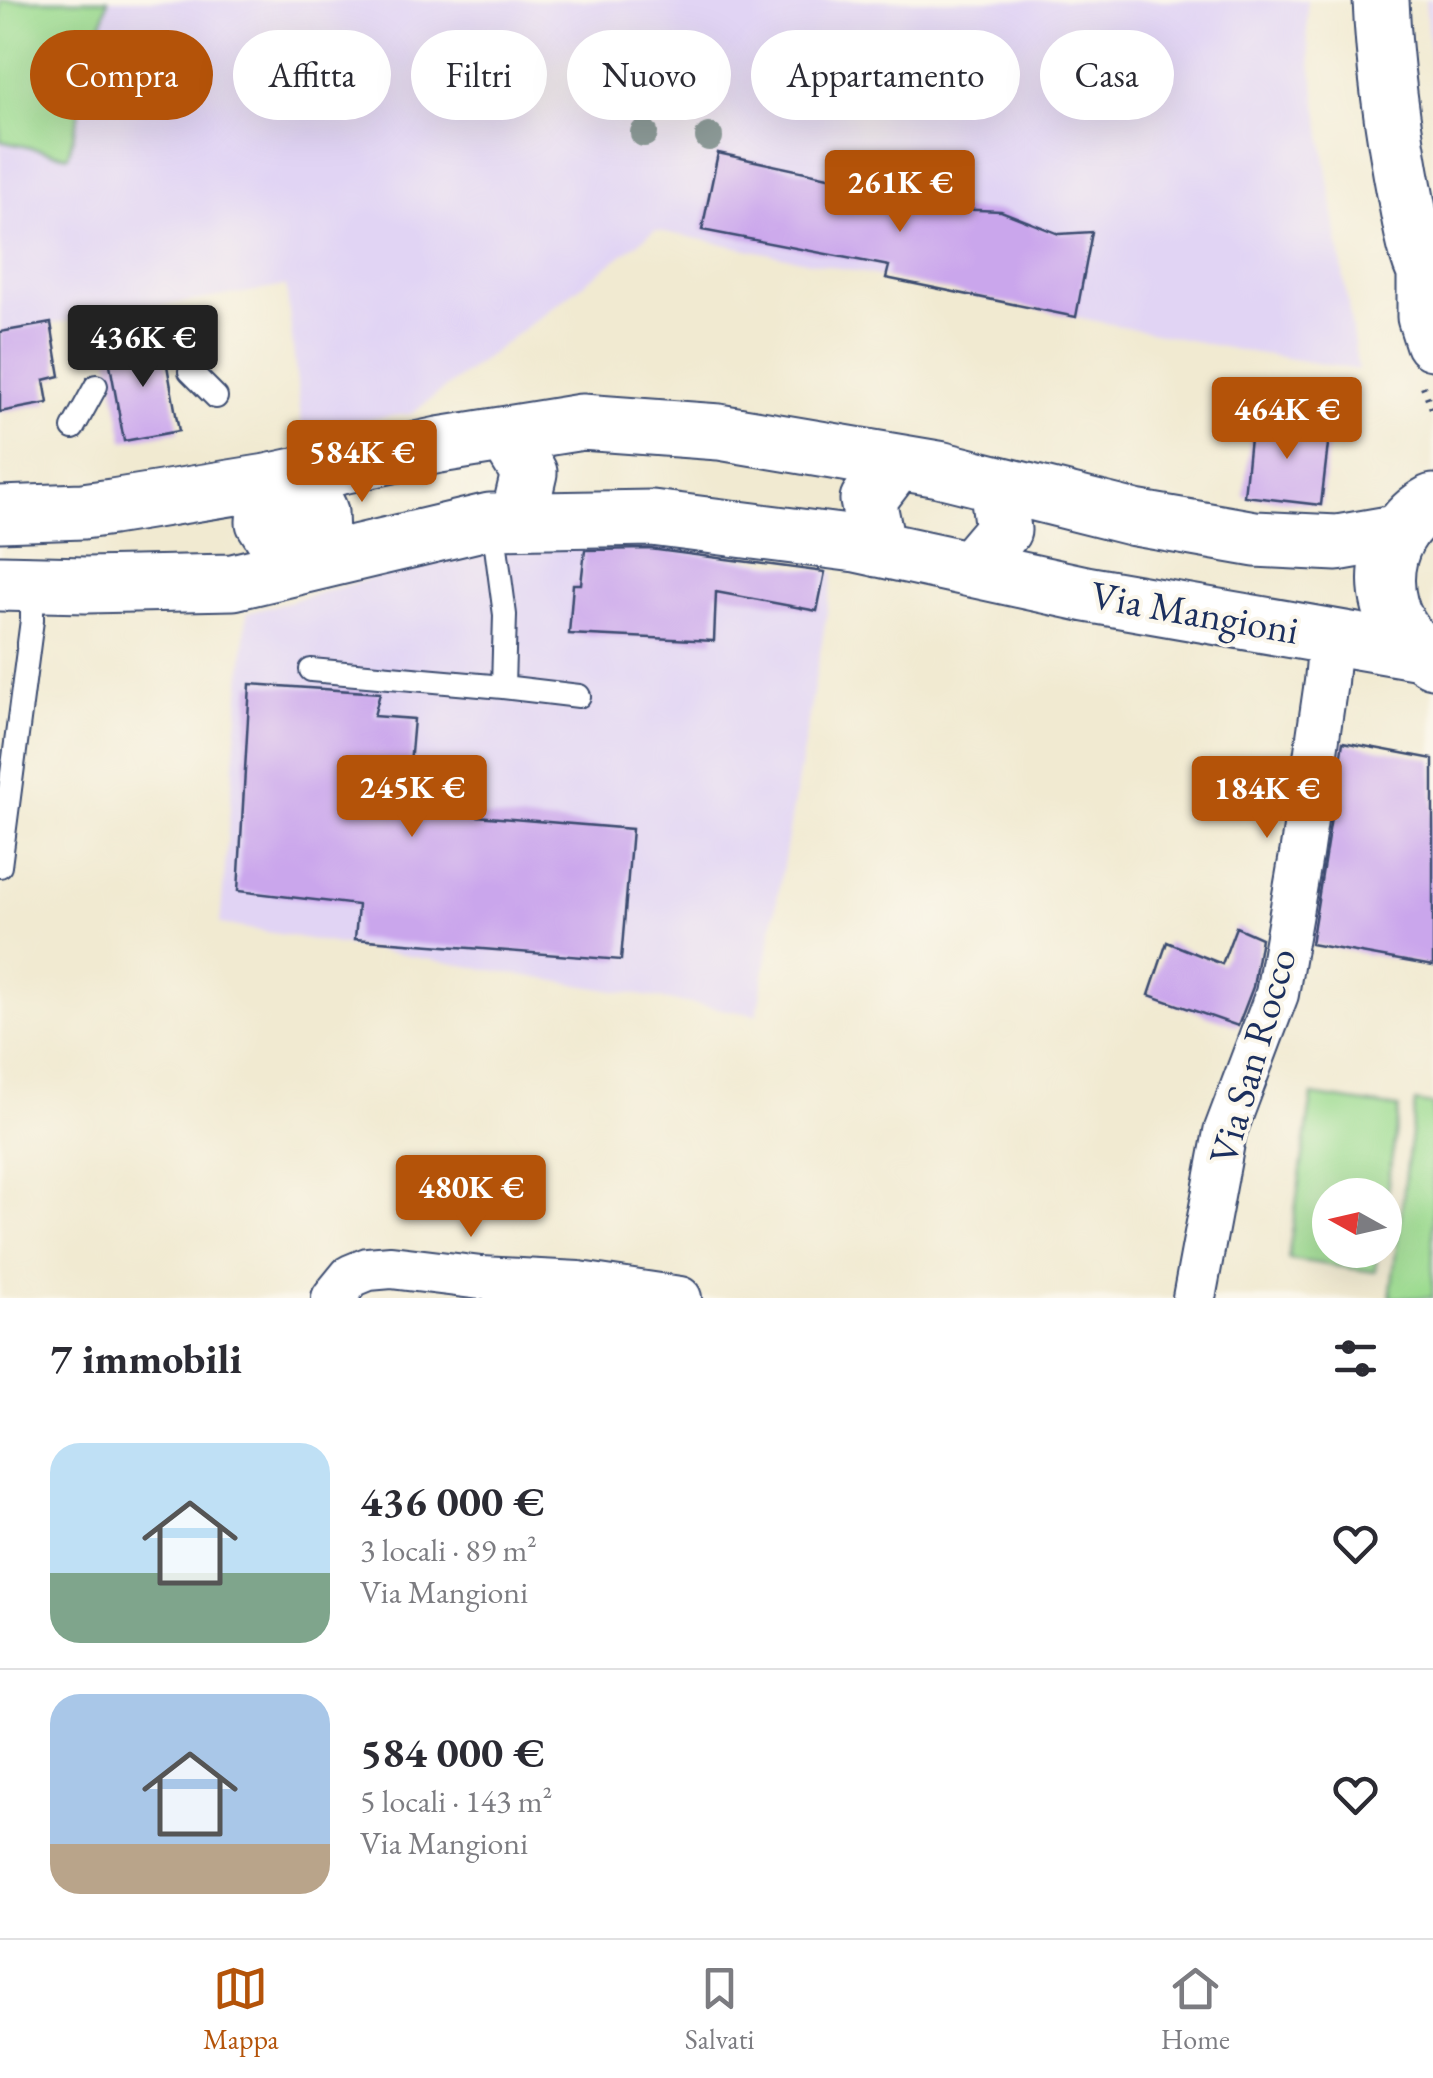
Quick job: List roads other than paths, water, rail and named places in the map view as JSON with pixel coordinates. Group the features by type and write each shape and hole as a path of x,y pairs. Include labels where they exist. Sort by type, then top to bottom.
{"street":[{"path":"1381,0 1394,134 1416,246 1429,281 1426,317 1433,342"},
{"name":"Via Mangioni","path":"0,514 88,509 285,478 582,422 720,432 940,469 1135,518 1255,539 1337,543 1422,509"},
{"path":"488,438 529,473 494,522"},
{"path":"878,549 868,500 897,462"},
{"path":"285,478 320,512 308,565"},
{"path":"970,569 1003,530 996,484"},
{"path":"52,584 126,544 88,509"},
{"path":"1422,509 1389,556 1386,583 1390,609 1402,633 1426,656"},
{"name":"Via Mangioni","path":"52,584 233,582 494,522 652,518 878,549 1086,594 1330,635 1426,656"},
{"name":"Via San Rocco","path":"1194,1298 1225,1132 1277,994 1301,855 1330,635"},
{"path":"334,1298 350,1276 391,1267 680,1298"}],"lane":[{"path":"190,370 216,397"},
{"path":"73,428 96,386"},
{"path":"494,522 504,615 502,688"},
{"path":"0,866 11,693 32,620 52,584"},
{"path":"311,670 579,696"}]}
